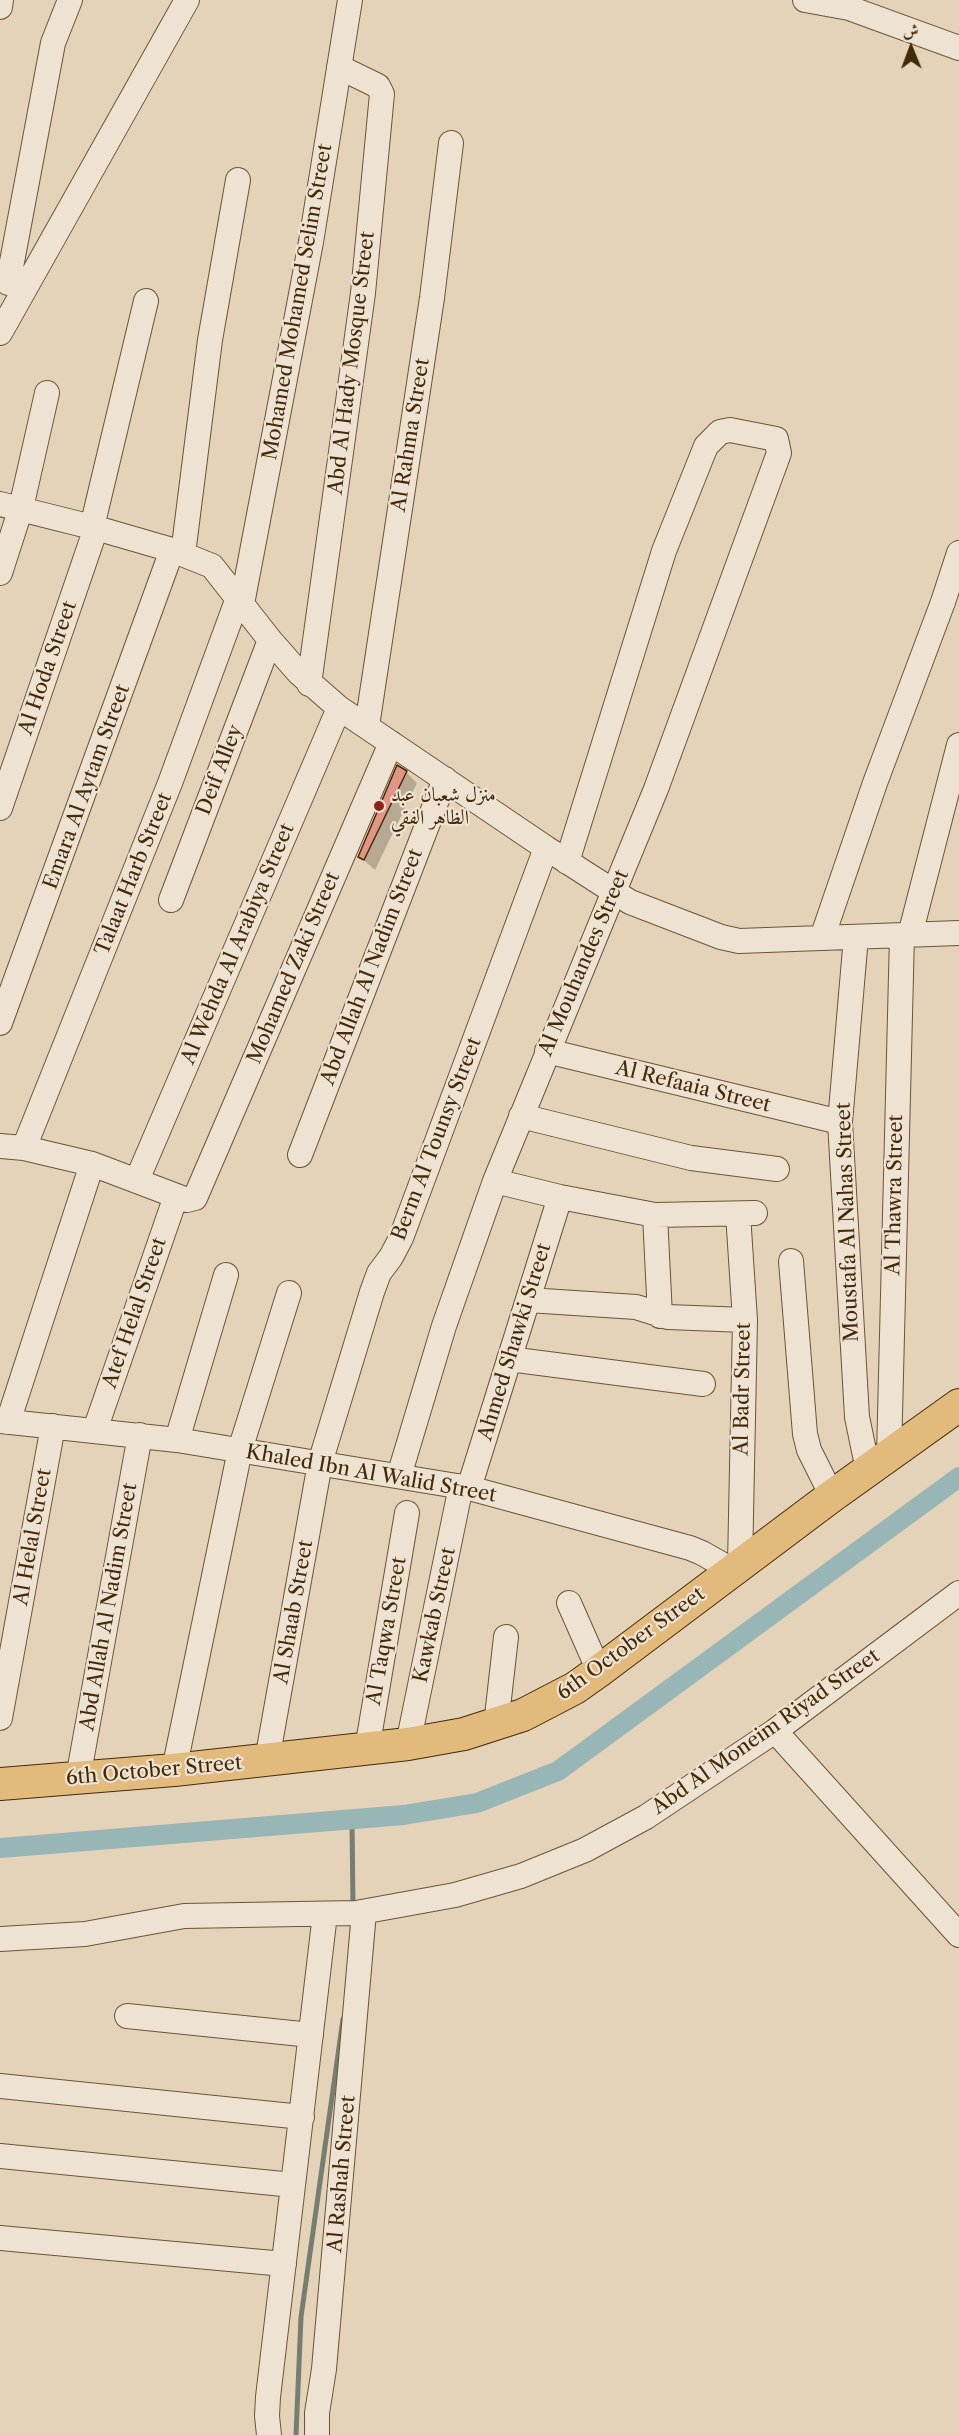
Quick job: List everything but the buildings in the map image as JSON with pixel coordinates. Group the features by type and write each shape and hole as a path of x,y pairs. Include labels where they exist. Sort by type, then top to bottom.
{"main road":[{"name":"6th October Street","path":"0,1784 174,1770 367,1749 464,1734 496,1725 550,1703 599,1671 832,1496 959,1405"}],"street":[{"path":"0,7 1,0"},
{"path":"0,333 51,52 70,0"},
{"path":"10,284 187,0"},
{"name":"Mohamed Mohamed Selim Street","path":"240,601 311,242 350,0"},
{"path":"805,0 849,8 959,48"},
{"name":"Abd Al Hady Mosque Street","path":"309,684 363,293 382,94 378,86 339,67"},
{"name":"Al Rahma Street","path":"367,726 432,298 451,143"},
{"name":"Emara Al Aytam Street","path":"0,1023 177,552 210,339 238,180"},
{"name":"Al Hoda Street","path":"0,807 94,527 146,301"},
{"path":"0,573 10,506 47,393"},
{"name":"Al Mouhandes Street","path":"399,1476 444,1326 495,1181 656,789 779,453 776,439 730,430 720,432 706,446 664,552 567,862"},
{"path":"10,506 94,527 177,552 212,566 270,640 309,684 339,708 630,902 730,939 748,942 959,933"},
{"path":"822,938 874,783 943,602 959,553"},
{"name":"Talaat Harb Street","path":"24,1148 240,601"},
{"name":"Deif Alley","path":"171,900 270,640"},
{"name":"Al Wehda Al Arabiya Street","path":"137,1180 339,708"},
{"name":"Mohamed Zaki Street","path":"187,1195 391,743"},
{"name":"Al Thawra Street","path":"878,1463 906,935 959,745"},
{"name":"Abd Allah Al Nadim Street","path":"300,1155 445,779"},
{"name":"Berm Al Tounsy Street","path":"320,1463 372,1292 379,1273 401,1238 546,848"},
{"name":"Moustafa Al Nahas Street","path":"856,937 840,1122 857,1418 878,1463"},
{"name":"Al Refaaia Street","path":"547,1051 840,1122"},
{"path":"521,1116 691,1158 777,1169"},
{"path":"0,1146 24,1148 92,1164 187,1195"},
{"path":"4,1422 92,1164"},
{"path":"495,1181 560,1197 655,1215 660,1316"},
{"name":"Atef Helal Street","path":"94,1430 187,1195"},
{"name":"Ahmed Shawki Street","path":"465,1487 509,1359 560,1197"},
{"name":"Al Badr Street","path":"655,1215 747,1213 736,1568"},
{"path":"790,1261 805,1434 809,1450 832,1496"},
{"path":"177,1440 226,1275"},
{"path":"174,1770 240,1450 289,1293"},
{"path":"528,1300 636,1307 660,1316 745,1320"},
{"path":"509,1359 703,1384"},
{"name":"Khaled Ibn Al Walid Street","path":"4,1422 177,1440 465,1487 690,1548 736,1568"},
{"name":"Al Helal Street","path":"0,1718 53,1426"},
{"name":"Abd Allah Al Nadim Street","path":"78,1779 140,1435"},
{"name":"Al Shaab Street","path":"267,1760 320,1463"},
{"name":"Kawkab Street","path":"408,1744 465,1487"},
{"name":"Al Taqwa Street","path":"367,1749 407,1513"},
{"name":"Abd Al Moneim Riyad Street","path":"0,1939 85,1934 162,1918 195,1915 360,1912 478,1889 554,1864 646,1817 775,1731 959,1593"},
{"path":"569,1603 599,1671"},
{"path":"496,1725 506,1637"},
{"path":"775,1731 959,1935"},
{"name":"Al Rashah Street","path":"317,2435 317,2413 324,2369 360,1912"},
{"path":"269,2435 268,2397 327,1914"},
{"path":"127,2016 311,2035"},
{"path":"0,2086 302,2117"},
{"path":"0,2156 293,2185"},
{"path":"0,2238 284,2264"}],"waterway":[{"path":"0,1848 404,1815 477,1803 558,1771 959,1477"},
{"path":"352,1820 353,1908"},
{"path":"296,2435 301,2317 343,2019"}],"place":[{"name":"منزل شعبان عبد الظاهر الفقي","path":"379,806"}]}
